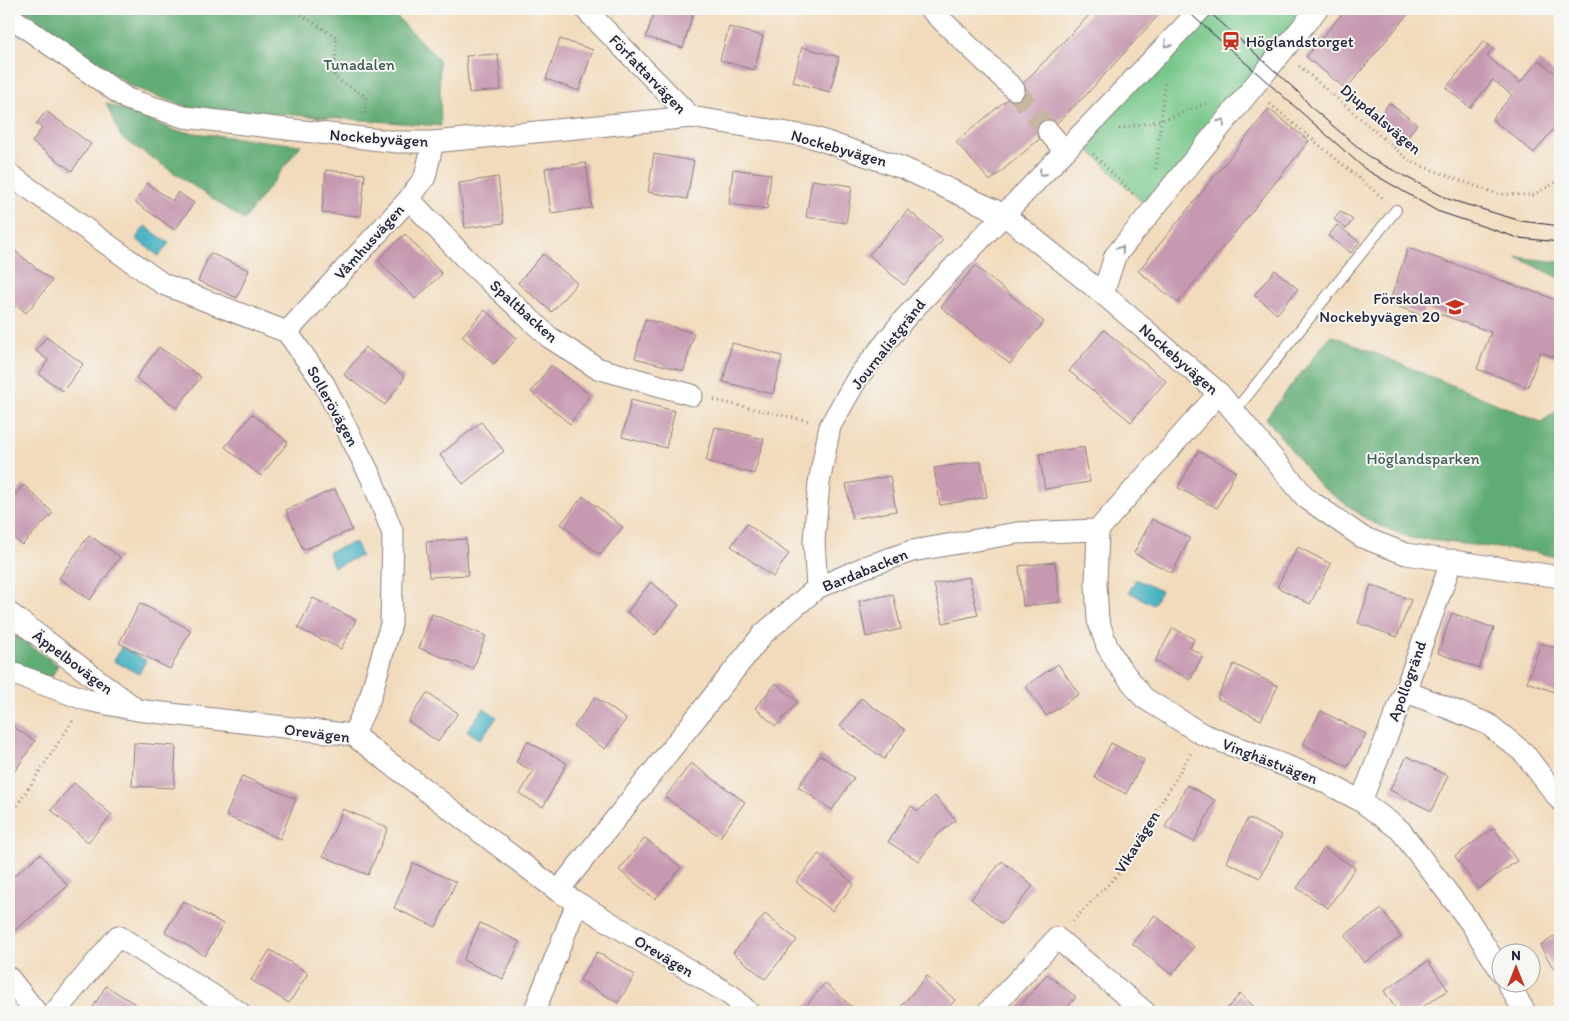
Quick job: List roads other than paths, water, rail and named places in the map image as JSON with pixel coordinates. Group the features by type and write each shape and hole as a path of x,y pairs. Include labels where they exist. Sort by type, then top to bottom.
{"street":[{"name":"Författarvägen","path":"585,9 691,117"},
{"path":"930,9 1014,89"},
{"path":"1003,214 1201,9"},
{"path":"1103,294 1115,256 1268,66 1317,9"},
{"name":"Nockebyvägen","path":"9,16 127,100 184,117 365,138 433,142 691,117 812,137 903,168 1003,214 1103,294 1219,393 1306,498 1362,537 1406,554 1560,577"},
{"path":"1048,131 1070,144"},
{"name":"Våmhusvägen","path":"287,332 409,199 425,177 433,142"},
{"path":"9,174 163,284 287,332"},
{"name":"Spaltbacken","path":"409,199 464,256 549,337 597,368 692,395"},
{"name":"Journalistgränd","path":"817,588 814,541 819,482 830,426 858,377 904,318 1003,214"},
{"name":"Sollerövägen","path":"287,332 324,384 371,476 393,534 391,624 370,698 353,735"},
{"path":"1098,530 1219,393"},
{"name":"Bardabacken","path":"558,891 763,634 817,588 865,567 912,551 1017,533 1098,530"},
{"name":"Vinghästvägen","path":"1098,530 1096,585 1098,620 1107,646 1118,665 1144,698 1202,734 1315,777 1361,801 1400,830 1470,922 1492,958"},
{"name":"Apollogränd","path":"1361,801 1406,691 1452,560"},
{"name":"Äppelbovägen","path":"9,613 137,710"},
{"name":"Orevägen","path":"9,672 87,700 137,710 353,735 558,891 732,996 748,1012"},
{"path":"1406,691 1488,724 1524,753 1560,800"},
{"path":"534,1012 577,903"},
{"path":"55,1012 118,936 239,1012"},
{"path":"988,1012 1057,938 1145,1012"},
{"path":"9,978 36,1012"},
{"path":"1514,994 1525,1012"}],"lane":[{"path":"1234,412 1396,210"}],"water":[{"path":"145,226 169,243 159,256 136,239"},
{"path":"355,542 361,556 334,567 328,552"},
{"path":"1136,579 1161,591 1153,605 1129,592"},
{"path":"121,647 146,660 139,674 114,661"},
{"path":"484,708 497,717 480,740 467,730"}],"tunnel":[{"path":"1014,89 1048,131"}],"tram line":[{"path":"1185,9 1365,169 1437,211 1518,238 1560,242"},
{"path":"1206,9 1298,92 1313,109 1372,159 1448,199 1521,221 1560,226"}],"place":[{"name":"Höglandstorget","path":"1231,41"},
{"name":"Förskolan Nockebyvägen 20","path":"1455,307"}],"park label":[{"name":"Tunadalen","path":"359,64"},
{"name":"Höglandsparken","path":"1423,458"}]}
